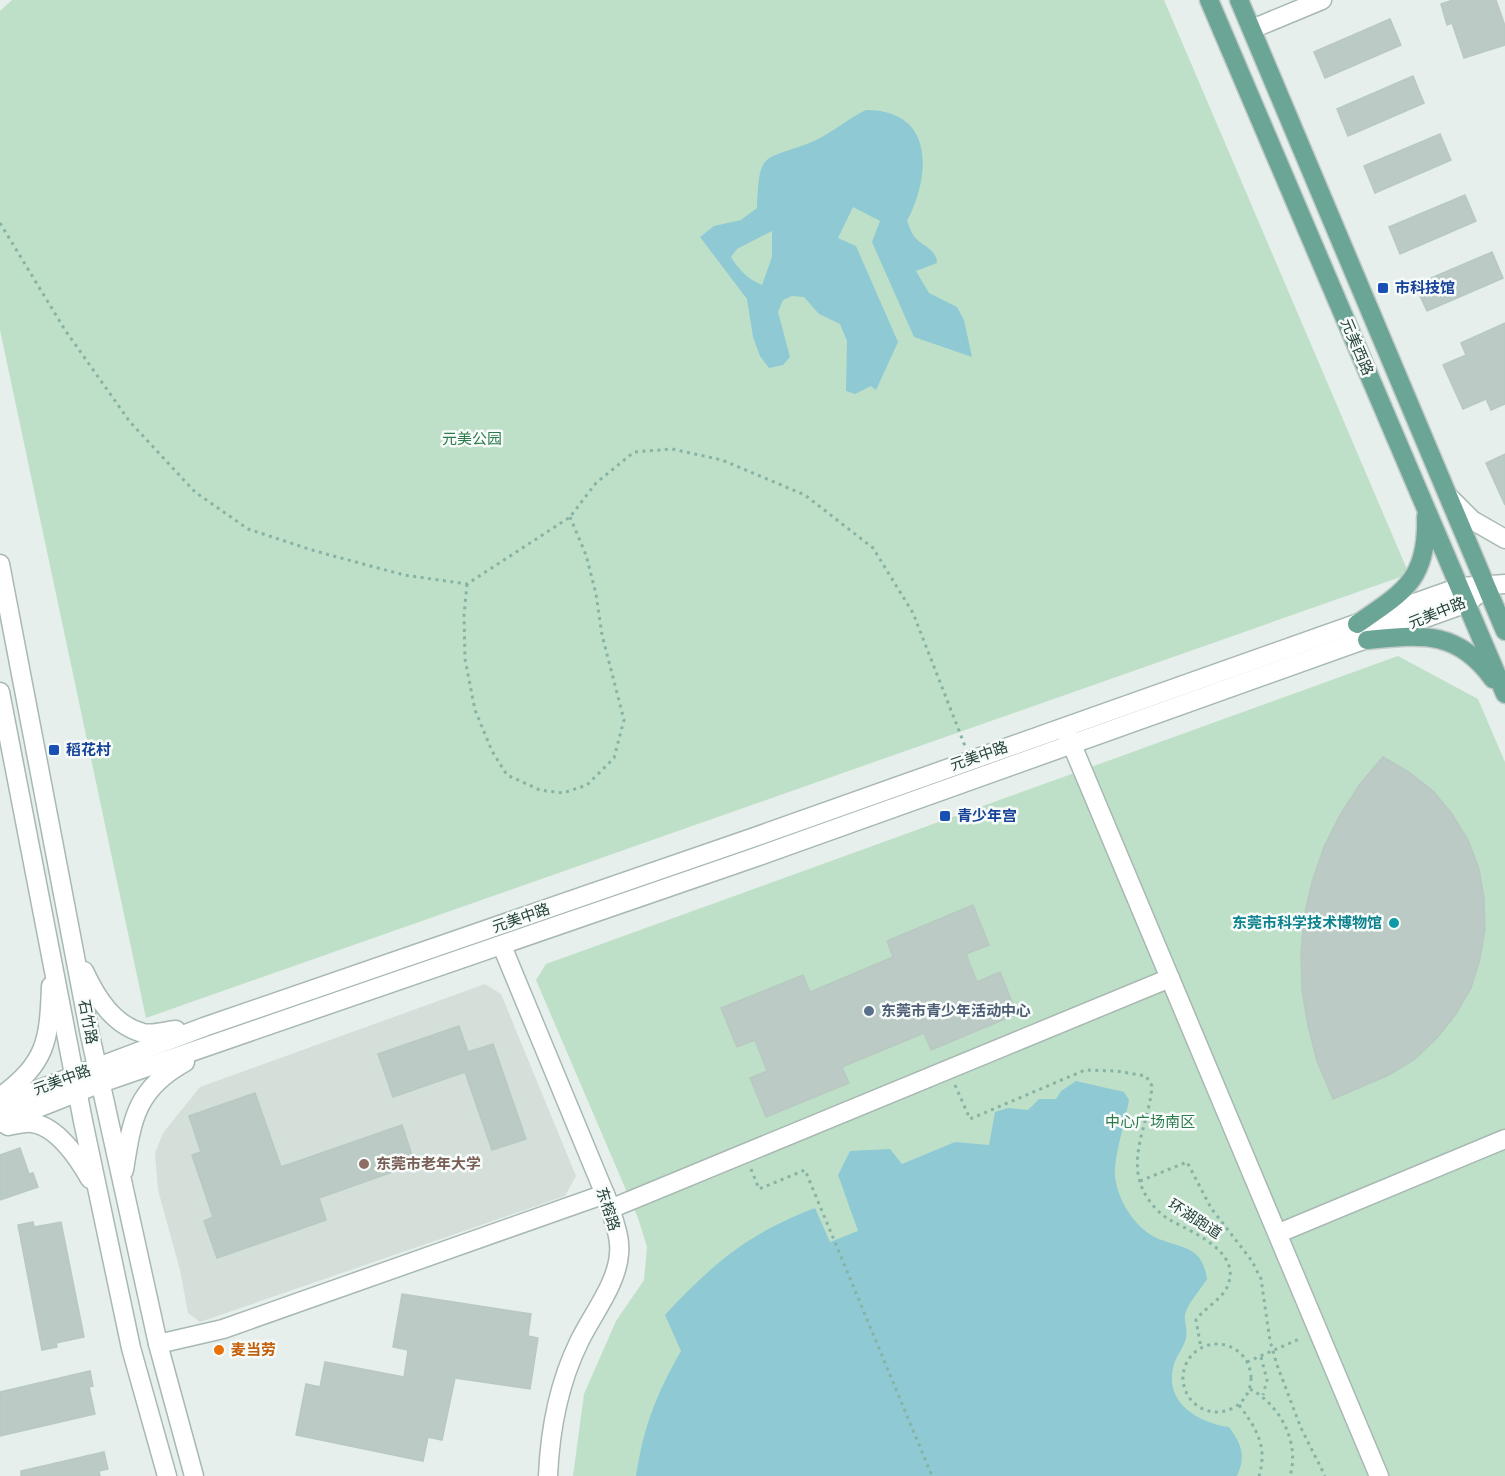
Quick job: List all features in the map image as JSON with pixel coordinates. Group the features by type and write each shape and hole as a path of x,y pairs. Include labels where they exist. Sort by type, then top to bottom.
{"main road":[{"name":"元美西路","path":"1209,0 1505,694"},
{"name":"元美西路","path":"1239,0 1505,631"},
{"path":"1357,624 1392,600 1411,582 1417,572 1422,562 1426,540 1425,506"},
{"path":"1367,640 1420,635 1441,637 1486,669 1505,694"}],"street":[{"path":"1252,29 1322,0"},
{"path":"1448,495 1472,520 1505,538"},
{"name":"石竹路","path":"0,564 99,1075 158,1344 194,1476"},
{"path":"1487,587 1505,584"},
{"name":"元美中路","path":"0,1104 76,1084 204,1027 1357,624 1487,587"},
{"name":"元美中路","path":"99,1075 211,1047 502,946 1367,640 1463,595"},
{"name":"石竹路","path":"0,693 76,1084 131,1348 167,1476"},
{"path":"1064,726 1279,1233 1379,1476"},
{"name":"东榕路","path":"502,946 607,1201 617,1232 619,1254 612,1277 578,1344 558,1396 550,1437 548,1476"},
{"path":"75,949 92,987 118,1022 145,1034 204,1027"},
{"path":"0,1097 29,1071 47,1042 52,957"},
{"path":"158,1344 223,1329 745,1153 1170,978"},
{"path":"122,1181 139,1104 154,1083 211,1047"},
{"name":"元美中路","path":"0,1125 76,1084"},
{"path":"0,1125 32,1123 46,1128 80,1161 98,1191"},
{"path":"1279,1233 1505,1139"}],"path":[{"path":"0,223 65,330 130,422 195,492 248,529 315,551 404,574 467,584 570,517 596,483 634,452 672,449 722,460 805,495 873,548 879,557 913,613 969,759"},
{"path":"467,584 464,615 465,659 475,710 492,751 507,775 540,790 563,793 587,785 614,758 624,720 602,635 596,594 586,555 570,517"},
{"name":"环湖跑道","path":"948,1069 969,1119 1021,1100 1063,1078 1085,1070 1142,1074 1152,1086 1138,1157 1140,1181 1149,1202 1160,1212 1215,1245 1225,1259 1229,1279 1226,1288 1196,1320 1201,1348"},
{"path":"745,1153 759,1189 805,1170 932,1476"},
{"path":"1140,1181 1187,1162 1211,1208 1252,1261 1261,1279 1273,1351 1285,1390 1324,1476"},
{"path":"1247,1362 1299,1339"},
{"path":"1211,1345 1232,1347 1247,1362 1251,1375 1250,1389 1239,1405 1230,1410 1209,1412 1191,1402 1183,1383 1183,1373 1192,1354 1201,1348 1211,1345"},
{"path":"1261,1356 1267,1380 1263,1395"},
{"path":"1250,1389 1263,1395 1271,1404 1288,1436 1294,1463 1290,1476"},
{"path":"1239,1405 1258,1431 1263,1458 1259,1476"}],"shaded area":[{"name":"东莞市老年大学","path":"485,984 501,994 576,1176 565,1196 200,1322 188,1313 180,1270 158,1190 155,1153 163,1133 200,1087"}],"green space":[{"name":"元美公园","path":"12,0 1164,0 1409,574 146,1018 0,330 0,11"},
{"name":"中心广场南区","path":"1398,656 1478,699 1505,762 1505,1476 573,1476 584,1394 616,1321 644,1280 647,1247 638,1218 536,980 546,964"}],"water":[{"path":"866,110 889,113 905,121 916,133 923,166 915,203 907,221 914,236 932,251 937,263 916,271 929,293 957,307 964,320 972,357 914,337 872,242 880,221 853,207 838,238 856,246 898,342 876,390 871,386 855,394 846,391 847,341 840,324 819,314 804,297 792,296 783,300 778,312 790,357 783,365 769,368 760,356 753,337 747,299 700,237 714,226 741,220 757,208 760,175 768,160 775,155 821,138","holes":["772,231 772,257 762,285 744,274 731,257 737,249"]},
{"path":"1076,1081 1124,1092 1129,1100 1115,1168 1115,1178 1121,1199 1141,1227 1159,1239 1190,1250 1201,1260 1205,1268 1207,1279 1186,1311 1186,1338 1174,1364 1172,1381 1174,1392 1187,1410 1207,1421 1229,1427 1240,1445 1242,1456 1237,1476 636,1476 652,1411 681,1351 665,1315 699,1280 751,1239 815,1208 830,1242 858,1231 838,1175 850,1151 890,1149 902,1164 955,1142 989,1145 995,1112 1008,1108 1028,1110 1039,1099 1056,1099 1061,1091"}],"building":[{"path":"1453,0 1496,0 1505,26 1505,45 1464,58 1452,23 1447,25 1441,4"},
{"path":"1390,19 1401,45 1325,78 1314,52"},
{"path":"1413,76 1424,103 1348,136 1337,109"},
{"path":"1440,134 1451,160 1375,193 1364,166"},
{"path":"1465,195 1476,221 1400,254 1389,227"},
{"path":"1492,252 1503,278 1427,311 1415,285"},
{"path":"1505,323 1505,404 1491,410 1486,399 1463,409 1443,365 1466,355 1461,343"},
{"path":"1505,454 1505,505 1486,463"},
{"name":"东莞市科学技术博物馆","path":"1383,757 1409,772 1433,791 1452,814 1468,840 1479,869 1484,898 1485,929 1480,959 1471,988 1456,1014 1437,1038 1415,1059 1389,1075 1333,1099 1317,1061 1302,990 1301,954 1304,917 1312,882 1324,847 1340,815 1360,784"},
{"name":"东莞市青少年活动中心","path":"973,905 989,945 966,954 977,982 1000,972 1017,1014 931,1050 924,1033 842,1067 849,1083 766,1117 750,1078 767,1071 755,1040 737,1047 721,1008 803,975 810,992 893,957 887,941"},
{"path":"459,1026 468,1052 493,1044 526,1139 492,1150 465,1072 393,1097 378,1054"},
{"path":"255,1093 281,1167 402,1125 415,1164 319,1198 326,1220 217,1258 204,1221 213,1217 192,1155 201,1152 189,1116"},
{"path":"20,1148 29,1174 33,1173 38,1187 0,1200 0,1155"},
{"path":"33,1222 34,1227 61,1222 84,1337 56,1343 57,1347 42,1350 18,1225"},
{"path":"402,1294 531,1314 528,1336 538,1338 530,1389 455,1378 442,1440 428,1437 423,1461 296,1435 306,1384 320,1387 325,1362 404,1377 408,1350 393,1347"},
{"path":"90,1371 93,1386 89,1387 95,1414 0,1436 0,1392"},
{"path":"104,1452 108,1469 99,1471 100,1476 21,1476 21,1471"}],"place":[{"name":"市科技馆","path":"1383,288"},
{"name":"稻花村","path":"54,750"},
{"name":"青少年宫","path":"945,816"},
{"name":"东莞市科学技术博物馆","path":"1394,923"},
{"name":"东莞市青少年活动中心","path":"869,1011"},
{"name":"东莞市老年大学","path":"364,1164"},
{"name":"麦当劳","path":"219,1350"}]}
